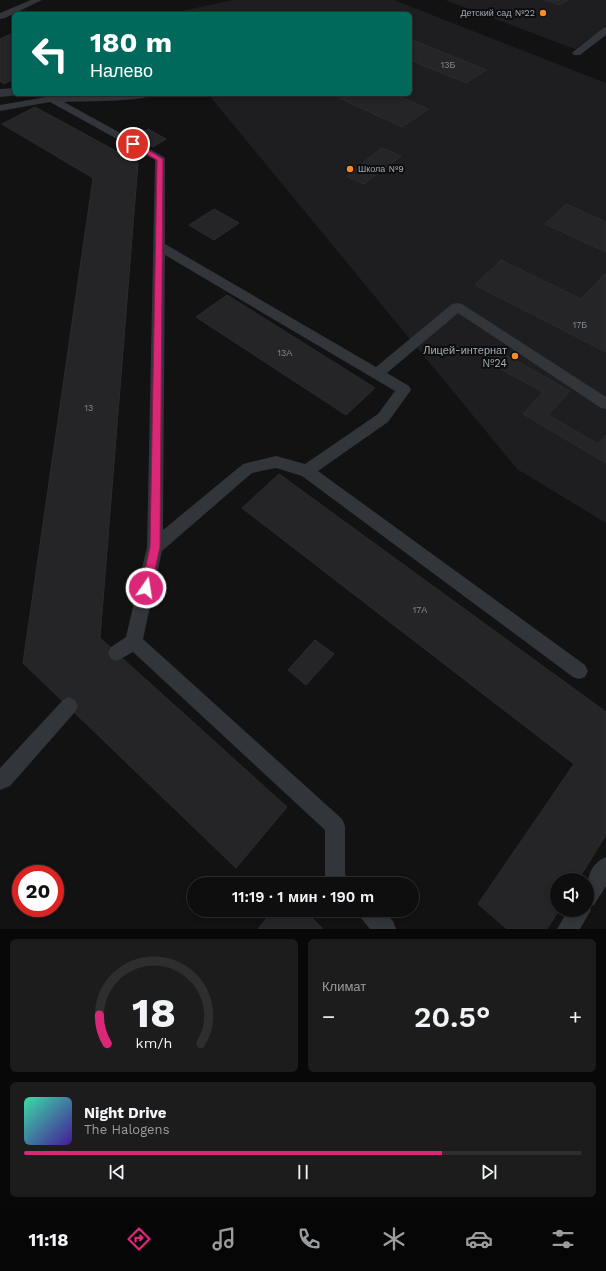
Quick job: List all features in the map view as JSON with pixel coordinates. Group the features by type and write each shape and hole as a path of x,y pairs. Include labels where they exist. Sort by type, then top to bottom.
{"street":[{"path":"0,93 12,92"}],"lane":[{"path":"0,16 38,0"},
{"path":"22,7 32,12"},
{"path":"576,53 606,30"},
{"path":"592,41 606,46"},
{"path":"0,108 52,99 108,96"},
{"path":"52,99 160,159 155,547 134,642 117,653"},
{"path":"159,246 404,390 383,418 307,471"},
{"path":"377,374 457,307 606,404"},
{"path":"155,547 248,468 276,462 307,471 579,671"},
{"path":"134,642 335,826 335,877"},
{"path":"0,780 3,779 68,706"},
{"path":"594,887 606,867"},
{"path":"374,917 385,929"},
{"path":"568,929 576,917"}],"shaded area":[{"name":"Лицей-интернат №24","path":"233,0 394,0 606,83 606,523 517,469 210,96 412,96 412,12 176,12"},
{"name":"Детский сад №22","path":"445,0 606,0 606,26 575,49"}],"building":[{"path":"545,0 568,0 560,5"},
{"path":"12,34 12,80 4,84 0,81 0,39"},
{"path":"412,40 486,70 466,83 412,61"},
{"path":"335,96 399,96 428,109 402,127"},
{"path":"35,107 138,163 100,638 287,807 236,868 23,663 93,178 2,124"},
{"path":"148,129 166,139 153,147 135,137"},
{"path":"382,148 401,156 364,184 346,176"},
{"path":"566,204 606,222 606,252 545,224"},
{"path":"214,209 239,223 214,240 189,225"},
{"path":"501,260 581,299 606,273 606,352 475,285"},
{"path":"227,295 375,388 346,415 196,317"},
{"path":"495,349 570,391 548,415 598,444 606,435 606,463 523,414 543,392 484,360"},
{"path":"279,474 606,712 606,835 582,873 550,873 550,917 555,917 547,929 507,929 478,904 574,764 242,508"},
{"path":"315,640 334,654 306,685 288,670"},
{"path":"267,917 311,917 323,929 258,929"}],"place":[{"name":"Детский сад №22","path":"543,13"},
{"name":"Школа №9","path":"350,169"},
{"name":"Лицей-интернат №24","path":"515,356"}],"route":[{"path":"133,144 160,159 155,547 146,588"}]}
